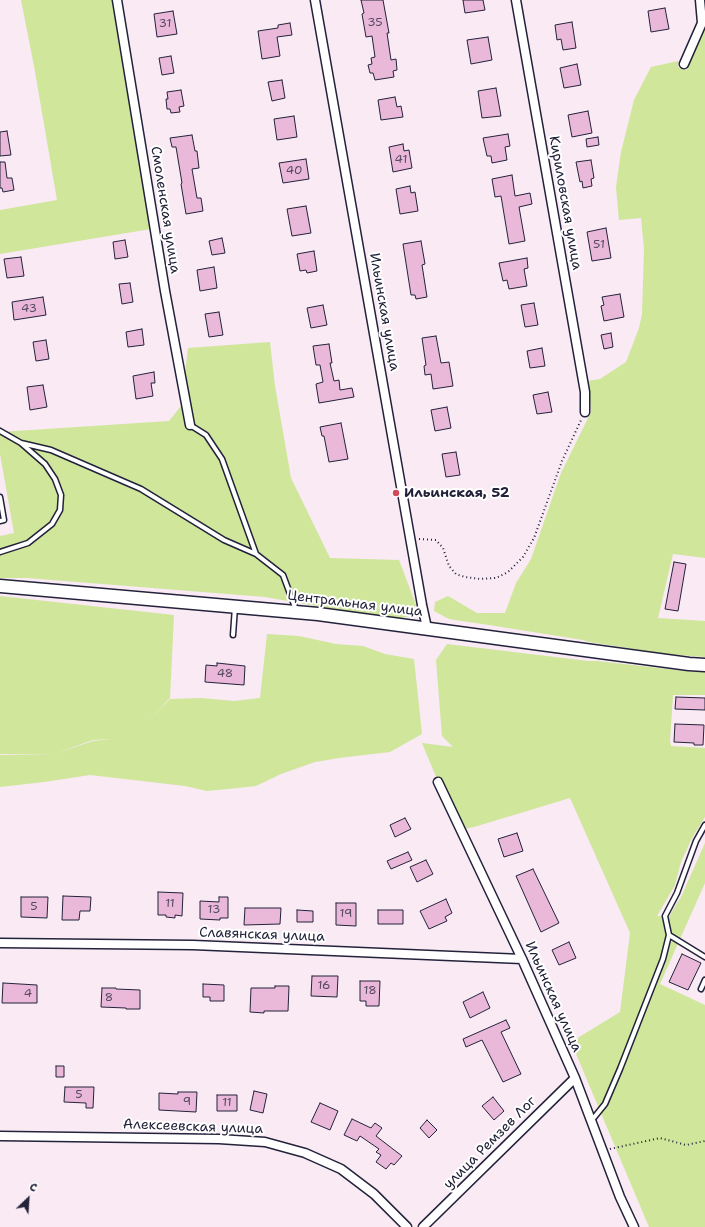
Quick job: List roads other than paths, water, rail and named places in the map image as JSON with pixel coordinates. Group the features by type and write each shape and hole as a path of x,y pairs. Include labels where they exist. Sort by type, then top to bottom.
{"street":[{"name":"Смоленская улица","path":"117,0 190,425"},
{"name":"Ильинская улица","path":"315,0 427,628"},
{"name":"Кириловская улица","path":"516,0 582,373 585,392 585,412"},
{"path":"684,64 702,22 700,0"},
{"name":"Центральная улица","path":"0,586 296,612 705,665"},
{"name":"Ильинская улица","path":"438,782 522,959 575,1078 620,1197 634,1227"},
{"name":"Славянская улица","path":"0,943 193,945 522,959"},
{"name":"улица Ремзев Лог","path":"424,1227 575,1078"},
{"name":"Алексеевская улица","path":"0,1136 219,1139 265,1142 305,1152 341,1170 374,1194 407,1227"}],"lane":[{"path":"190,425 206,435 222,459 256,554"},
{"path":"0,431 21,443 45,464 55,479 61,495 60,510 52,524 28,543 0,552"},
{"path":"21,443 51,450 141,489 224,540 256,554 283,574 296,612"},
{"path":"0,497 4,520 0,521"},
{"path":"234,635 235,607"},
{"path":"592,1120 605,1104 663,960 669,935 665,916 677,893 696,841 705,825"},
{"path":"669,935 705,957"},
{"path":"701,989 705,980"}],"place":[{"name":"Ильинская, 52","path":"396,493"}]}
